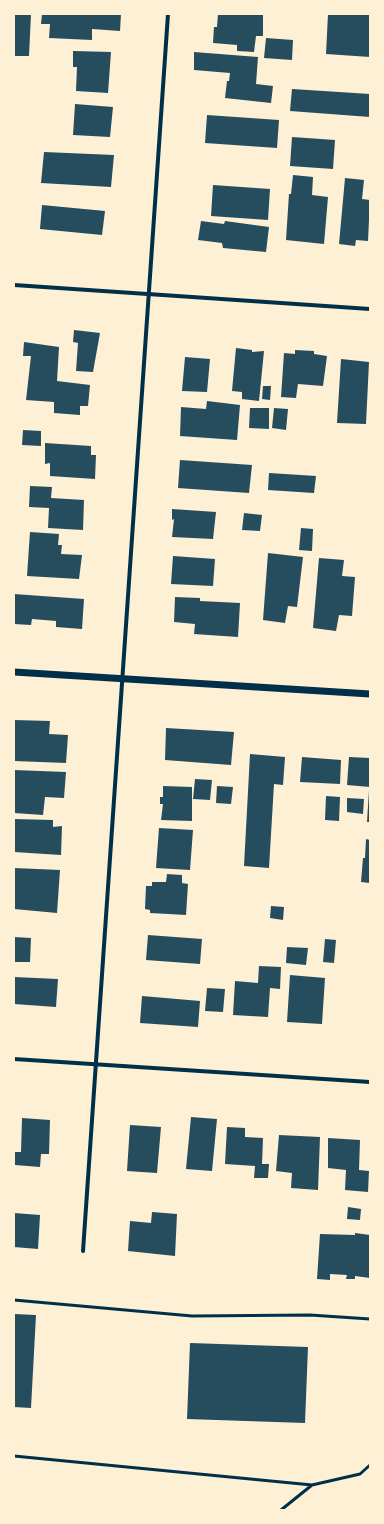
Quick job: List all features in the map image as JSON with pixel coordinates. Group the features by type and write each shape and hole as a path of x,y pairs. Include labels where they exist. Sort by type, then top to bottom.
{"street":[{"path":"83,1251 168,14"},
{"path":"14,285 370,309"},
{"path":"14,672 123,680 370,694"},
{"path":"14,1059 370,1082"}],"lane":[{"path":"14,1300 192,1316 310,1315 370,1319"},
{"path":"14,1456 312,1485 360,1474 370,1465"},
{"path":"281,1510 312,1485"}],"building":[{"path":"14,14 31,14 29,56 14,56"},
{"path":"42,14 121,14 120,31 92,29 92,40 49,38 50,24 41,24"},
{"path":"218,14 263,14 263,36 256,36 254,52 237,51 237,45 213,43 214,27 217,27"},
{"path":"328,14 370,14 370,57 326,54"},
{"path":"266,38 293,40 292,60 264,58"},
{"path":"73,51 111,52 108,93 76,91 77,67 73,67"},
{"path":"194,52 258,57 256,84 273,86 271,103 225,98 227,81 229,81 230,73 194,70"},
{"path":"292,89 370,94 370,117 290,111"},
{"path":"75,104 113,107 110,137 73,135"},
{"path":"207,115 279,120 277,148 205,143"},
{"path":"292,137 335,140 333,169 290,166"},
{"path":"44,152 114,155 111,187 41,183"},
{"path":"293,175 313,177 312,195 328,197 324,244 286,240 289,194 291,194"},
{"path":"345,178 364,180 362,199 370,200 368,241 356,240 355,246 339,244"},
{"path":"213,185 270,189 268,220 211,216"},
{"path":"42,205 105,211 102,235 40,229"},
{"path":"201,221 224,224 225,221 269,227 266,252 223,248 222,243 198,240"},
{"path":"74,330 100,333 93,372 76,371 78,343 73,342"},
{"path":"24,342 59,347 57,381 90,385 88,406 80,406 80,415 54,413 54,402 26,400 31,356 23,356"},
{"path":"236,348 252,350 252,352 264,351 259,401 242,399 242,392 232,391"},
{"path":"295,350 314,351 314,354 327,356 323,386 298,384 296,398 281,397 284,353 295,354"},
{"path":"185,357 210,359 207,392 182,391"},
{"path":"341,359 369,362 366,424 337,423"},
{"path":"263,386 271,386 270,400 262,399"},
{"path":"207,401 240,405 237,440 180,436 181,407 206,409"},
{"path":"250,408 269,408 269,429 249,428"},
{"path":"274,408 288,409 286,430 272,428"},
{"path":"23,430 41,431 41,446 22,445"},
{"path":"45,443 91,446 91,455 96,455 95,479 50,476 50,463 45,464"},
{"path":"180,460 252,465 249,493 178,488"},
{"path":"269,473 316,476 314,493 268,490"},
{"path":"30,486 52,487 51,498 84,500 83,530 48,528 49,508 29,507"},
{"path":"172,509 216,512 213,539 172,537 174,519 172,520"},
{"path":"244,513 262,515 260,531 242,530"},
{"path":"301,528 313,529 312,551 299,550"},
{"path":"30,532 59,534 58,545 62,545 61,554 82,555 79,579 27,576"},
{"path":"268,553 303,557 297,607 288,606 285,623 263,620"},
{"path":"173,556 215,559 213,586 171,584"},
{"path":"319,558 344,560 342,576 355,577 352,616 339,615 336,631 313,628"},
{"path":"14,594 84,599 82,629 56,627 56,621 32,619 31,625 14,624"},
{"path":"175,597 200,598 200,601 240,603 238,637 194,634 195,624 174,622"},
{"path":"14,720 50,721 49,734 68,735 66,763 14,761"},
{"path":"166,728 234,732 231,765 165,760"},
{"path":"250,754 285,757 283,785 274,784 269,868 244,866"},
{"path":"302,757 341,760 340,784 300,782"},
{"path":"349,757 370,758 370,787 347,785"},
{"path":"14,770 66,772 64,798 45,797 43,815 14,813"},
{"path":"195,779 212,780 210,800 193,799"},
{"path":"163,786 192,787 192,821 161,820 163,804 160,804 160,797 163,797"},
{"path":"217,786 233,787 231,804 216,803"},
{"path":"369,790 370,822 367,822"},
{"path":"326,796 340,797 339,821 325,820"},
{"path":"347,798 364,799 363,814 347,812"},
{"path":"14,819 53,820 53,827 62,826 61,855 14,852"},
{"path":"159,828 193,830 190,870 156,868"},
{"path":"366,839 370,840 370,883 361,882 363,858 365,858"},
{"path":"14,868 60,870 57,913 14,909"},
{"path":"167,874 182,875 182,883 188,884 186,915 150,913 150,910 145,909 146,886 152,886 152,882 166,882"},
{"path":"271,906 284,907 283,920 270,918"},
{"path":"148,935 202,939 200,964 146,960"},
{"path":"14,937 31,938 30,962 14,962"},
{"path":"325,939 336,940 334,963 323,962"},
{"path":"287,947 308,948 306,965 286,963"},
{"path":"259,966 281,967 280,989 270,988 268,1017 233,1015 235,981 258,983"},
{"path":"290,975 325,978 322,1024 287,1022"},
{"path":"14,977 58,979 56,1007 14,1004"},
{"path":"207,988 225,989 223,1012 205,1011"},
{"path":"142,996 200,1001 198,1027 140,1023"},
{"path":"191,1117 217,1119 212,1171 186,1169"},
{"path":"22,1118 50,1120 49,1154 41,1154 40,1167 15,1165 15,1152 21,1152"},
{"path":"130,1125 161,1127 157,1173 127,1171"},
{"path":"227,1127 245,1128 245,1137 263,1138 262,1164 269,1164 268,1178 254,1178 255,1166 225,1164"},
{"path":"279,1135 320,1137 318,1190 291,1188 292,1173 276,1171"},
{"path":"328,1138 360,1140 359,1170 369,1171 368,1192 345,1190 346,1170 328,1168"},
{"path":"348,1207 361,1209 360,1220 347,1219"},
{"path":"152,1212 177,1214 175,1256 128,1251 130,1221 151,1223"},
{"path":"14,1213 40,1215 38,1249 14,1247"},
{"path":"355,1233 370,1235 370,1278 355,1276 355,1279 346,1279 347,1275 330,1274 330,1280 317,1279 320,1234 355,1235"},
{"path":"14,1314 36,1315 31,1408 14,1407"},
{"path":"190,1343 308,1347 305,1423 187,1419"}]}
